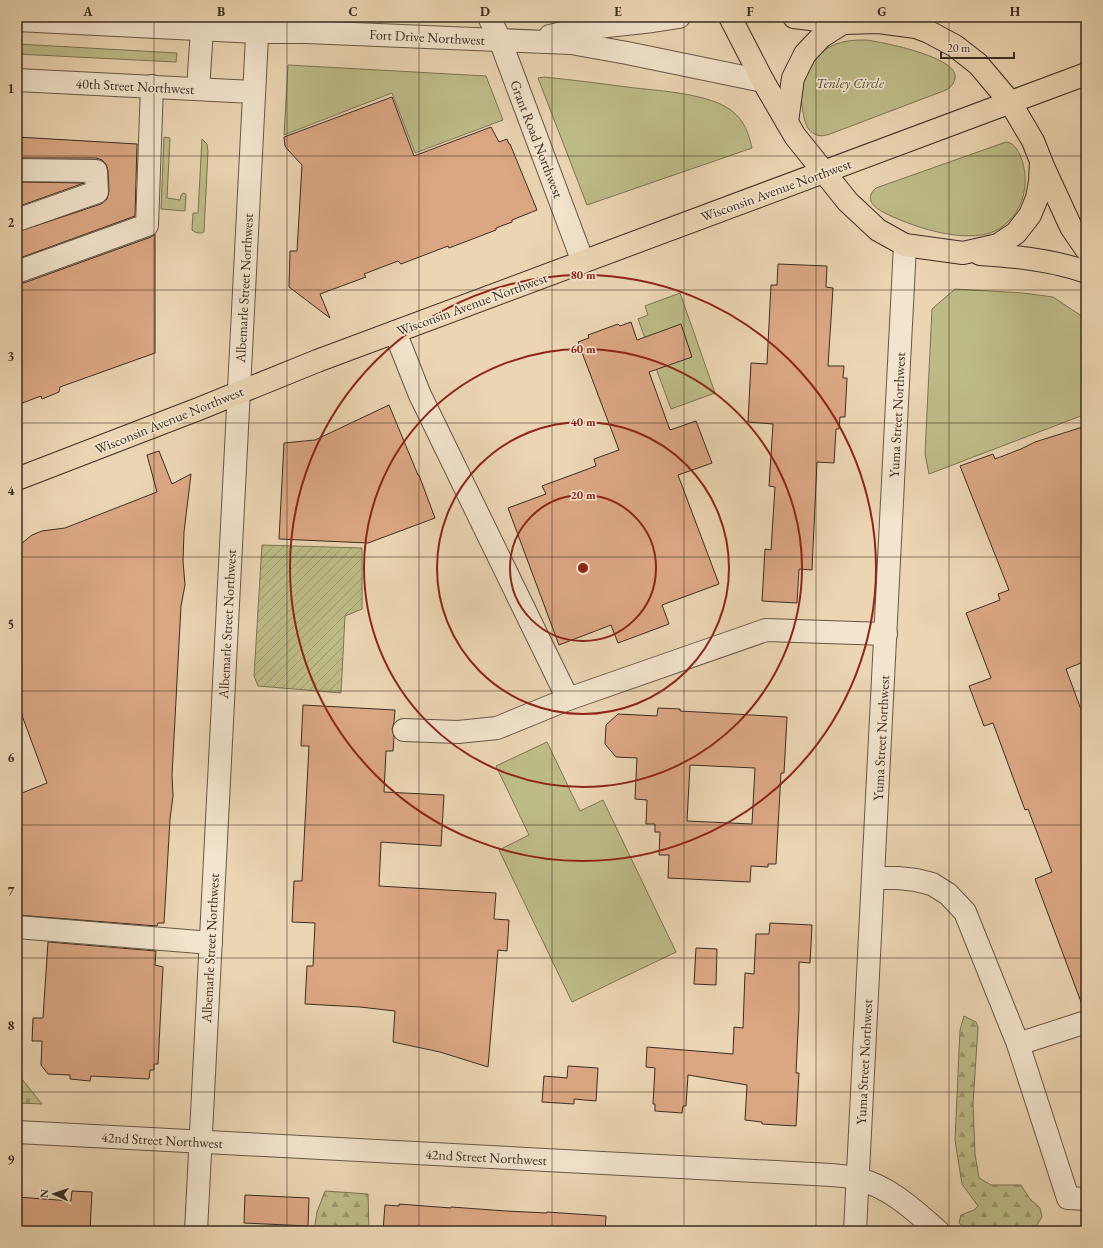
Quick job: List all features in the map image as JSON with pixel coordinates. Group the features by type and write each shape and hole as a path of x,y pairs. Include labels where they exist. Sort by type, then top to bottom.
{"main road":[{"path":"730,17 762,80 795,136 854,208 878,230 905,245 963,253 1014,256 1072,267 1086,272"},
{"path":"794,17 843,23 916,22 929,32 955,46 978,64 1010,102 1033,141 1071,227 1086,249"},
{"path":"787,122 793,78 805,54 820,37 843,23"},
{"name":"Wisconsin Avenue Northwest","path":"17,479 395,332 1086,74"},
{"path":"963,253 998,245 1016,233 1030,215 1037,198 1041,161"}],"street":[{"name":"Grant Road Northwest","path":"489,17 500,40 583,262"},
{"name":"Fort Drive Northwest","path":"526,41 580,29 680,17"},
{"name":"Fort Drive Northwest","path":"17,20 202,29 258,24 306,32 570,43 762,80"},
{"name":"Albemarle Street Northwest","path":"196,1231 253,92 258,24"},
{"path":"198,89 202,29"},
{"name":"40th Street Northwest","path":"17,80 253,92"},
{"path":"17,272 147,224 152,86"},
{"path":"17,170 96,171 97,192 17,220"},
{"name":"Yuma Street Northwest","path":"855,1231 905,245"},
{"path":"395,332 420,395 568,699"},
{"path":"404,730 458,732 497,728 568,699 766,630 886,634"},
{"path":"874,878 910,880 932,884 948,894 965,912 1018,1044 1068,1198 1086,1198"},
{"path":"17,927 211,943"},
{"path":"1018,1044 1086,1022"},
{"name":"42nd Street Northwest","path":"17,1132 826,1174 858,1179 879,1187 909,1205 938,1231"}],"green space":[{"name":"Tenley Circle","path":"866,40 902,47 933,57 945,63 953,70 955,78 954,82 946,90 830,134 821,136 815,134 806,124 801,100 805,76 810,66 825,50 836,44"},
{"path":"17,44 177,53 176,62 17,54"},
{"path":"288,65 486,76 503,120 415,153 392,93 284,135"},
{"path":"544,77 686,94 712,101 723,105 740,119 748,133 752,148 587,205 538,78"},
{"path":"164,137 170,138 167,198 180,200 183,193 186,194 185,211 161,209"},
{"path":"202,139 207,144 208,151 204,232 200,233 192,230 193,213 198,213"},
{"path":"1006,142 1013,145 1020,155 1024,166 1025,188 1018,208 1012,217 1005,225 995,231 983,235 968,236 937,232 921,228 893,217 878,209 871,201 871,195 876,188"},
{"path":"955,289 1023,293 1053,297 1086,319 1086,414 929,474 925,454 932,309"},
{"path":"680,293 715,393 671,409 638,319 648,315 645,306"},
{"path":"262,545 362,548 362,609 345,616 341,693 258,686 254,676"},
{"path":"547,742 580,811 603,800 676,952 572,1002 499,850 529,835 496,766"},
{"path":"964,1016 976,1022 978,1027 973,1104 975,1154 979,1178 991,1185 1021,1185 1030,1199 1040,1208 1042,1217 1033,1231 971,1231 959,1223 961,1215 974,1210 978,1206 962,1184 955,1140 960,1030"},
{"path":"17,1073 42,1104 17,1103"},
{"path":"325,1191 368,1194 369,1231 314,1231 317,1212"}],"building":[{"path":"392,97 414,156 491,127 499,142 507,139 537,210 512,220 512,222 496,228 496,230 401,264 398,261 364,274 366,277 320,294 330,318 289,287 290,251 297,251 302,165 285,146 284,137"},
{"path":"17,137 137,144 135,216 17,259 17,232 101,204 107,199 109,191 108,170 106,164 102,160 96,158 17,158"},
{"path":"17,182 84,183 17,207"},
{"path":"155,234 155,353 60,387 59,392 42,399 41,396 17,405 17,284 21,284 151,237"},
{"path":"778,264 827,266 826,287 833,288 828,366 844,366 843,378 847,378 845,417 840,417 839,429 836,429 834,463 817,462 812,570 799,569 797,603 762,601 765,549 771,550 775,487 769,486 773,424 748,422 751,363 767,364 771,285 777,285"},
{"path":"631,322 637,340 681,324 692,357 649,372 670,430 696,421 712,463 678,475 719,584 662,605 669,624 618,643 611,625 559,645 508,508 546,494 542,486 596,466 594,459 619,450 578,342 589,338 588,335 618,324 620,326"},
{"path":"389,405 419,475 435,518 368,543 279,539 284,443 315,440"},
{"path":"1086,426 1086,661 1066,669 1086,723 1086,1010 1084,1010 1035,879 1052,872 1028,809 1025,810 993,723 984,726 969,686 991,678 966,613 1000,600 998,594 1009,590 960,466 993,454 995,459 1035,442"},
{"path":"159,451 172,484 191,474 184,532 183,561 185,585 181,606 172,775 173,796 170,819 164,923 158,923 157,926 17,915 17,795 47,783 17,702 17,547 32,535 42,531 65,528 157,492 147,455"},
{"path":"303,705 395,710 392,729 394,737 393,751 386,751 384,792 444,795 441,846 381,842 379,886 496,893 494,919 509,920 507,951 498,950 488,1067 440,1052 393,1042 395,1011 360,1007 305,1004 307,966 313,966 315,923 292,922 294,881 302,881 309,746 301,746"},
{"path":"658,708 680,709 680,711 787,717 784,773 781,773 776,864 768,864 768,867 751,866 750,882 668,878 669,855 659,855 660,832 655,832 655,824 646,824 647,800 635,799 637,758 616,757 605,744 606,725 618,714 657,716","holes":["690,765 755,768 752,824 687,821"]},
{"path":"770,923 812,925 810,963 799,962 799,1009 796,1073 799,1073 796,1126 762,1124 762,1122 745,1120 747,1085 688,1075 686,1106 683,1106 682,1113 655,1111 655,1104 653,1104 655,1068 646,1067 647,1047 733,1054 734,1027 743,1028 745,973 754,974 756,934 769,934"},
{"path":"48,942 156,951 155,965 163,967 158,1064 154,1064 154,1070 150,1070 149,1079 91,1076 90,1081 70,1079 70,1075 48,1074 41,1065 42,1041 32,1041 33,1018 43,1018"},
{"path":"696,948 717,949 716,985 694,984"},
{"path":"568,1066 598,1068 596,1101 574,1099 574,1104 542,1102 544,1076 567,1078"},
{"path":"72,1191 92,1192 90,1231 17,1231 17,1197 71,1201"},
{"path":"245,1195 309,1198 308,1226 244,1223"},
{"path":"399,1204 606,1216 605,1231 383,1231 385,1205 399,1206"}]}
